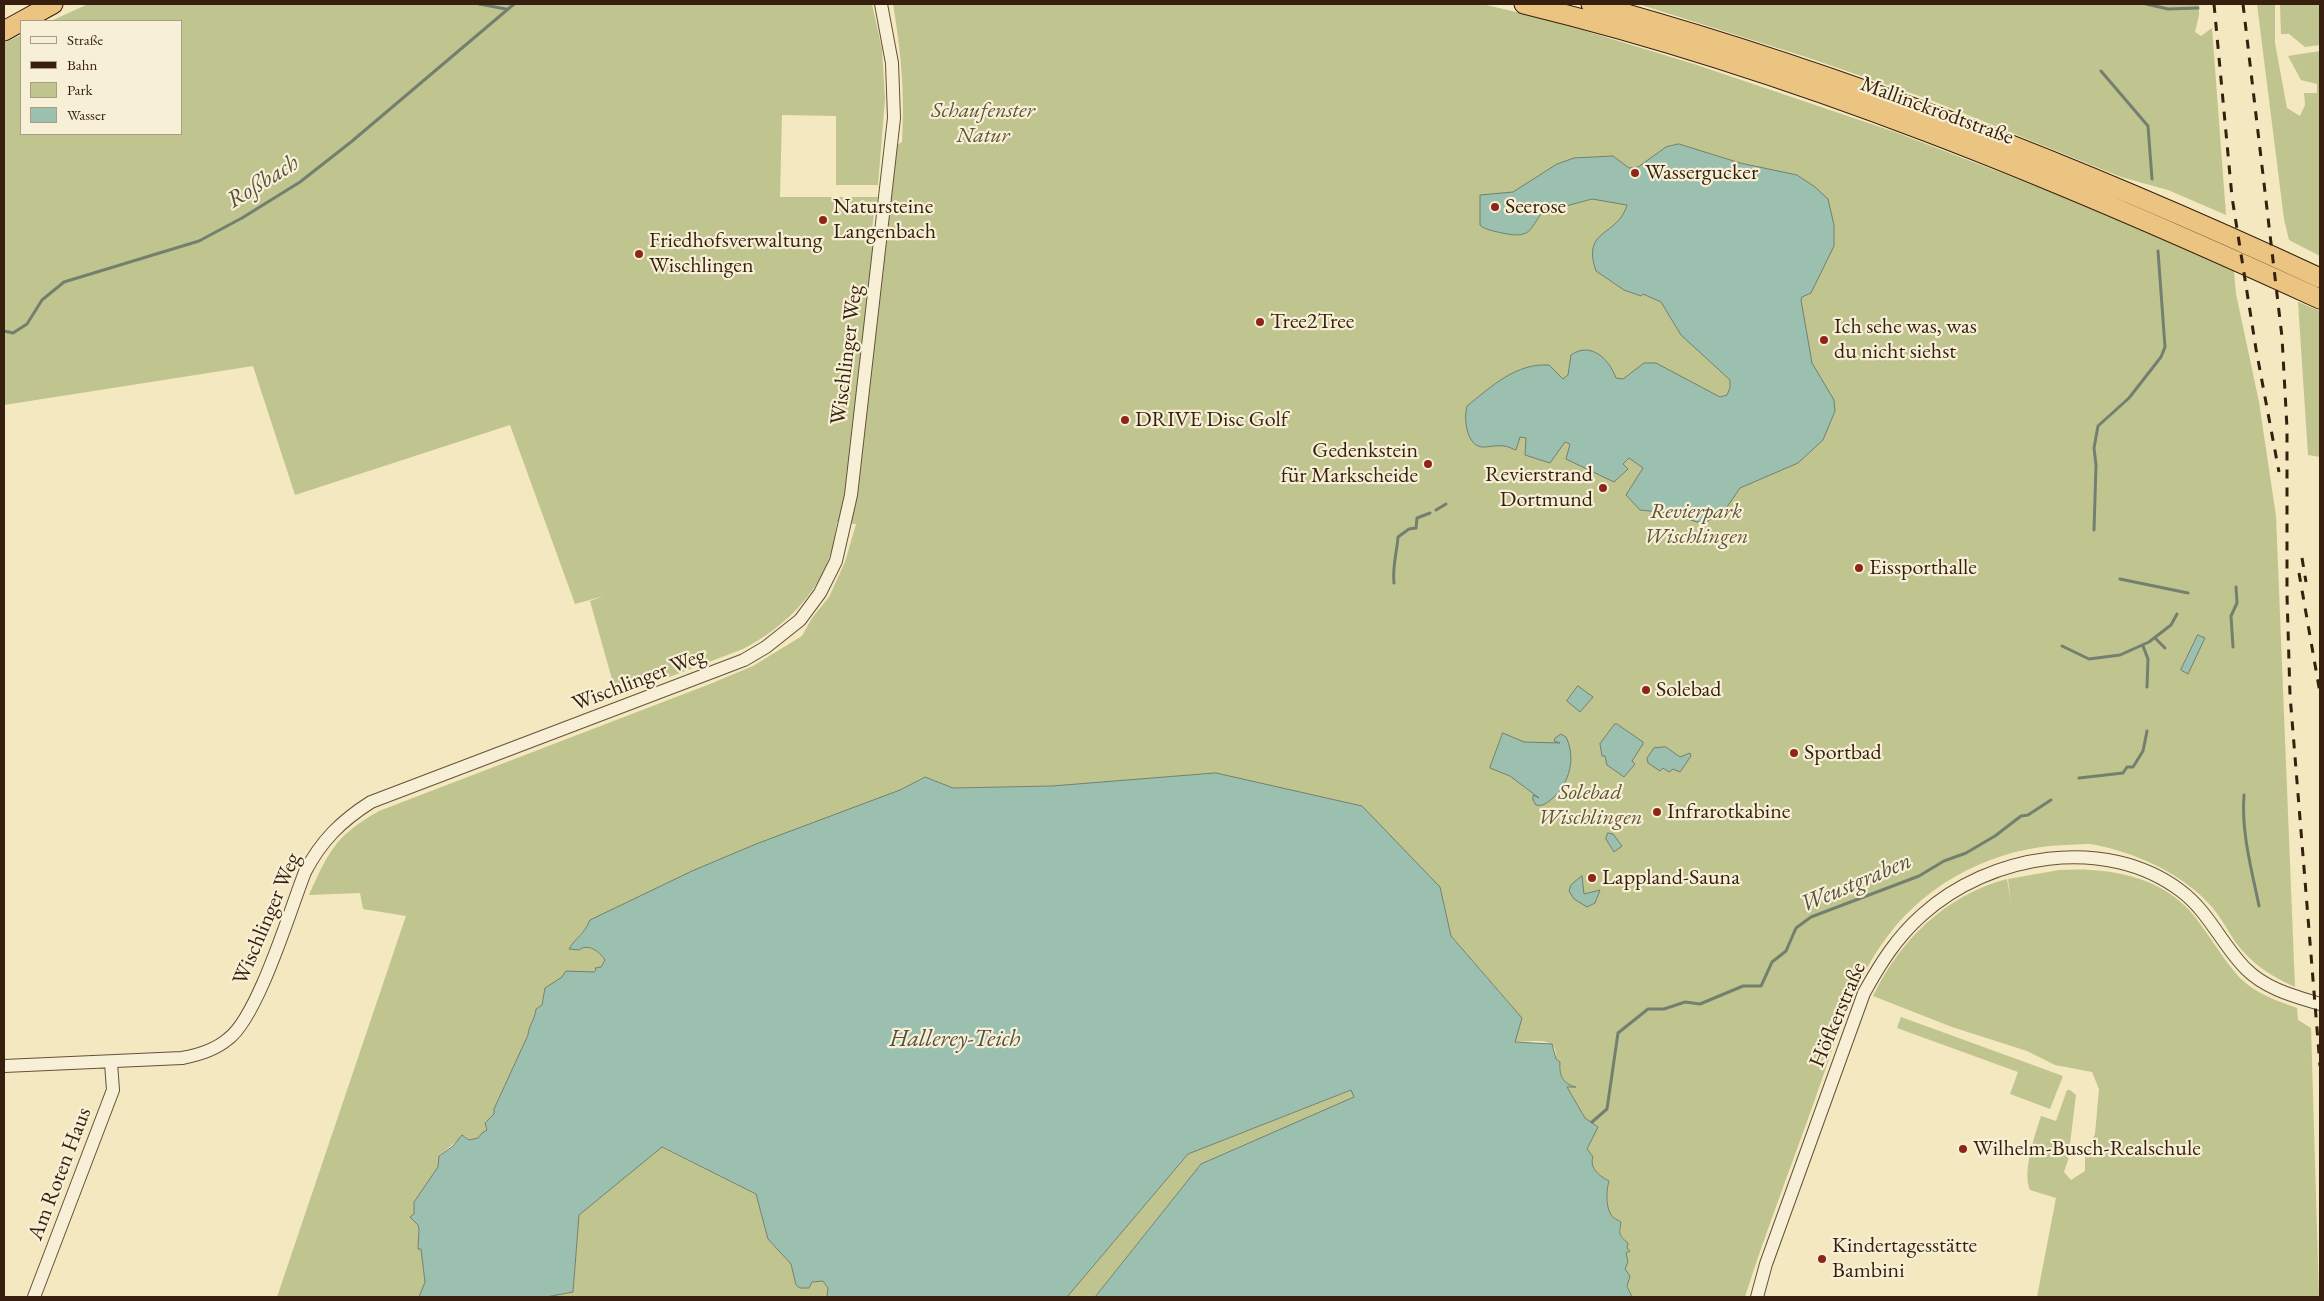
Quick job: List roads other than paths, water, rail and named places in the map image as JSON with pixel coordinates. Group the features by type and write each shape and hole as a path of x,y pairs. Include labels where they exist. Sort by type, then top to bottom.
{"highway":[{"path":"4,14 38,4"},
{"path":"24,20 53,4"},
{"name":"Mallinckrodtstraße","path":"1524,4 1697,52 1899,121 2101,201 2320,299"},
{"name":"Mallinckrodtstraße","path":"1591,4 1703,34 1907,104 2107,182 2320,278"},
{"path":"4,31 20,22"}],"street":[{"name":"Wischlinger Weg","path":"4,1066 111,1063 182,1058 202,1054 229,1039 246,1019 259,991 305,872 328,836 355,812 371,802 744,660 766,647 800,620 820,593 836,561 851,495 894,118 892,63 881,4"},
{"name":"Höfkerstraße","path":"1756,1297 1766,1264 1864,993 1882,962 1907,930 1934,905 1955,890 1992,873 2037,860 2084,858 2110,861 2138,868 2170,884 2196,904 2234,956 2256,978 2276,990 2320,1004"},
{"name":"Am Roten Haus","path":"34,1297 113,1090 111,1063"}],"water":[{"path":"1679,144 1740,163 1797,175 1815,187 1828,199 1834,225 1834,246 1811,293 1802,297 1801,300 1812,363 1834,400 1835,411 1823,440 1798,463 1740,488 1727,507 1708,521 1697,522 1669,513 1640,510 1626,495 1643,468 1629,458 1623,464 1628,469 1614,482 1566,459 1570,444 1565,442 1550,463 1525,455 1526,438 1520,437 1516,450 1506,446 1483,447 1471,440 1466,426 1467,406 1505,377 1537,365 1549,365 1563,379 1568,375 1571,355 1585,350 1592,351 1604,359 1609,364 1616,378 1623,379 1644,363 1656,363 1720,397 1727,395 1730,388 1730,380 1681,335 1661,302 1643,294 1641,296 1624,290 1596,271 1593,247 1602,234 1616,223 1627,205 1592,199 1566,206 1547,207 1530,230 1520,235 1493,231 1480,225 1480,195 1513,192 1557,164 1574,158 1613,156 1629,168 1638,167 1666,147"},
{"path":"2198,635 2205,638 2188,674 2181,670"},
{"path":"1578,686 1593,697 1580,712 1567,701"},
{"path":"1615,724 1643,742 1632,761 1635,764 1624,777 1607,765 1605,756 1602,756 1600,744"},
{"path":"1503,733 1524,742 1560,743 1554,741 1555,738 1561,734 1566,737 1571,753 1570,769 1559,792 1545,804 1536,805 1533,795 1539,798 1510,776 1490,768"},
{"path":"1666,747 1680,757 1690,753 1691,756 1680,772 1673,769 1669,772 1663,768 1660,771 1648,763 1647,758 1654,748"},
{"name":"Hallerey-Teich","path":"1216,773 1362,806 1440,887 1451,936 1522,1018 1515,1042 1552,1044 1556,1059 1560,1062 1562,1078 1567,1084 1576,1087 1567,1087 1585,1118 1598,1127 1587,1149 1593,1157 1594,1169 1609,1181 1607,1195 1609,1211 1614,1218 1621,1222 1620,1234 1628,1243 1627,1248 1630,1251 1626,1253 1628,1262 1625,1269 1630,1276 1627,1286 1632,1297 1095,1297 1201,1164 1354,1097 1351,1090 1188,1154 1067,1297 827,1297 828,1288 823,1281 812,1282 809,1288 800,1288 796,1285 791,1264 768,1239 756,1194 662,1147 579,1215 573,1292 546,1297 419,1297 425,1282 421,1249 418,1249 419,1229 418,1225 410,1217 414,1214 414,1202 438,1167 439,1156 453,1146 462,1135 469,1140 478,1138 487,1130 485,1123 494,1114 494,1109 528,1035 536,1009 542,1005 545,988 562,977 566,971 594,972 595,968 601,967 605,960 593,949 586,947 579,950 569,949 590,920 692,871 756,844 900,790 925,777 953,788 1052,786"},
{"path":"1608,833 1613,834 1622,846 1614,852 1606,839"},
{"path":"1582,876 1584,894 1600,890 1595,903 1587,907 1574,899 1569,891 1571,885"}],"waterway":[{"path":"479,4 506,9"},
{"name":"Roßbach","path":"4,331 13,333 27,324 42,300 64,282 199,241 242,218 300,182 351,142 514,4"},
{"name":"Roßbach","path":"2146,4 2168,9 2198,8"},
{"path":"2101,71 2148,126 2152,179"},
{"path":"2094,530 2096,465 2094,448 2098,426 2129,398 2161,357 2165,347 2158,251"},
{"path":"1436,510 1446,504"},
{"path":"1394,583 1394,565 1398,537 1409,529 1416,528 1417,518 1430,513"},
{"path":"2120,579 2188,593"},
{"path":"2233,647 2231,616 2237,603 2236,587"},
{"path":"2062,646 2089,659 2120,655 2149,642 2171,625 2177,614"},
{"path":"2155,638 2165,648"},
{"path":"2143,646 2148,659 2147,687"},
{"name":"Weustgraben","path":"2079,778 2123,773 2127,767 2133,767 2143,751 2147,731"},
{"path":"2244,795 2244,823 2250,865 2259,906"},
{"name":"Weustgraben","path":"1592,1122 1607,1109 1618,1033 1648,1009 1664,1009 1685,1002 1700,1004 1743,986 1761,986 1772,962 1786,951 1796,928 1811,917 1919,876 1944,861 1966,853 1995,836 2021,816 2028,815 2051,800"}],"railway":[{"path":"2214,4 2232,197 2256,349 2279,472"},
{"path":"2243,4 2282,337 2287,428 2287,595 2290,695 2320,1066"},
{"path":"2302,558 2306,582"},
{"path":"2299,573 2320,693"}],"place":[{"name":"Wassergucker","path":"1635,173"},
{"name":"Seerose","path":"1495,207"},
{"name":"Natursteine Langenbach","path":"823,220"},
{"name":"Friedhofsverwaltung Wischlingen","path":"639,254"},
{"name":"Tree2Tree","path":"1260,322"},
{"name":"Ich sehe was, was du nicht siehst","path":"1824,340"},
{"name":"DRIVE Disc Golf","path":"1125,420"},
{"name":"Gedenkstein für Markscheide","path":"1428,464"},
{"name":"Revierstrand Dortmund","path":"1603,488"},
{"name":"Eissporthalle","path":"1859,568"},
{"name":"Solebad","path":"1646,690"},
{"name":"Sportbad","path":"1794,753"},
{"name":"Infrarotkabine","path":"1657,812"},
{"name":"Lappland-Sauna","path":"1592,878"},
{"name":"Wilhelm-Busch-Realschule","path":"1963,1149"},
{"name":"Kindertagesstätte Bambini","path":"1822,1259"}],"park label":[{"name":"Schaufenster Natur","path":"983,124"},
{"name":"Revierpark Wischlingen","path":"1696,524"},
{"name":"Solebad Wischlingen","path":"1590,806"}]}
